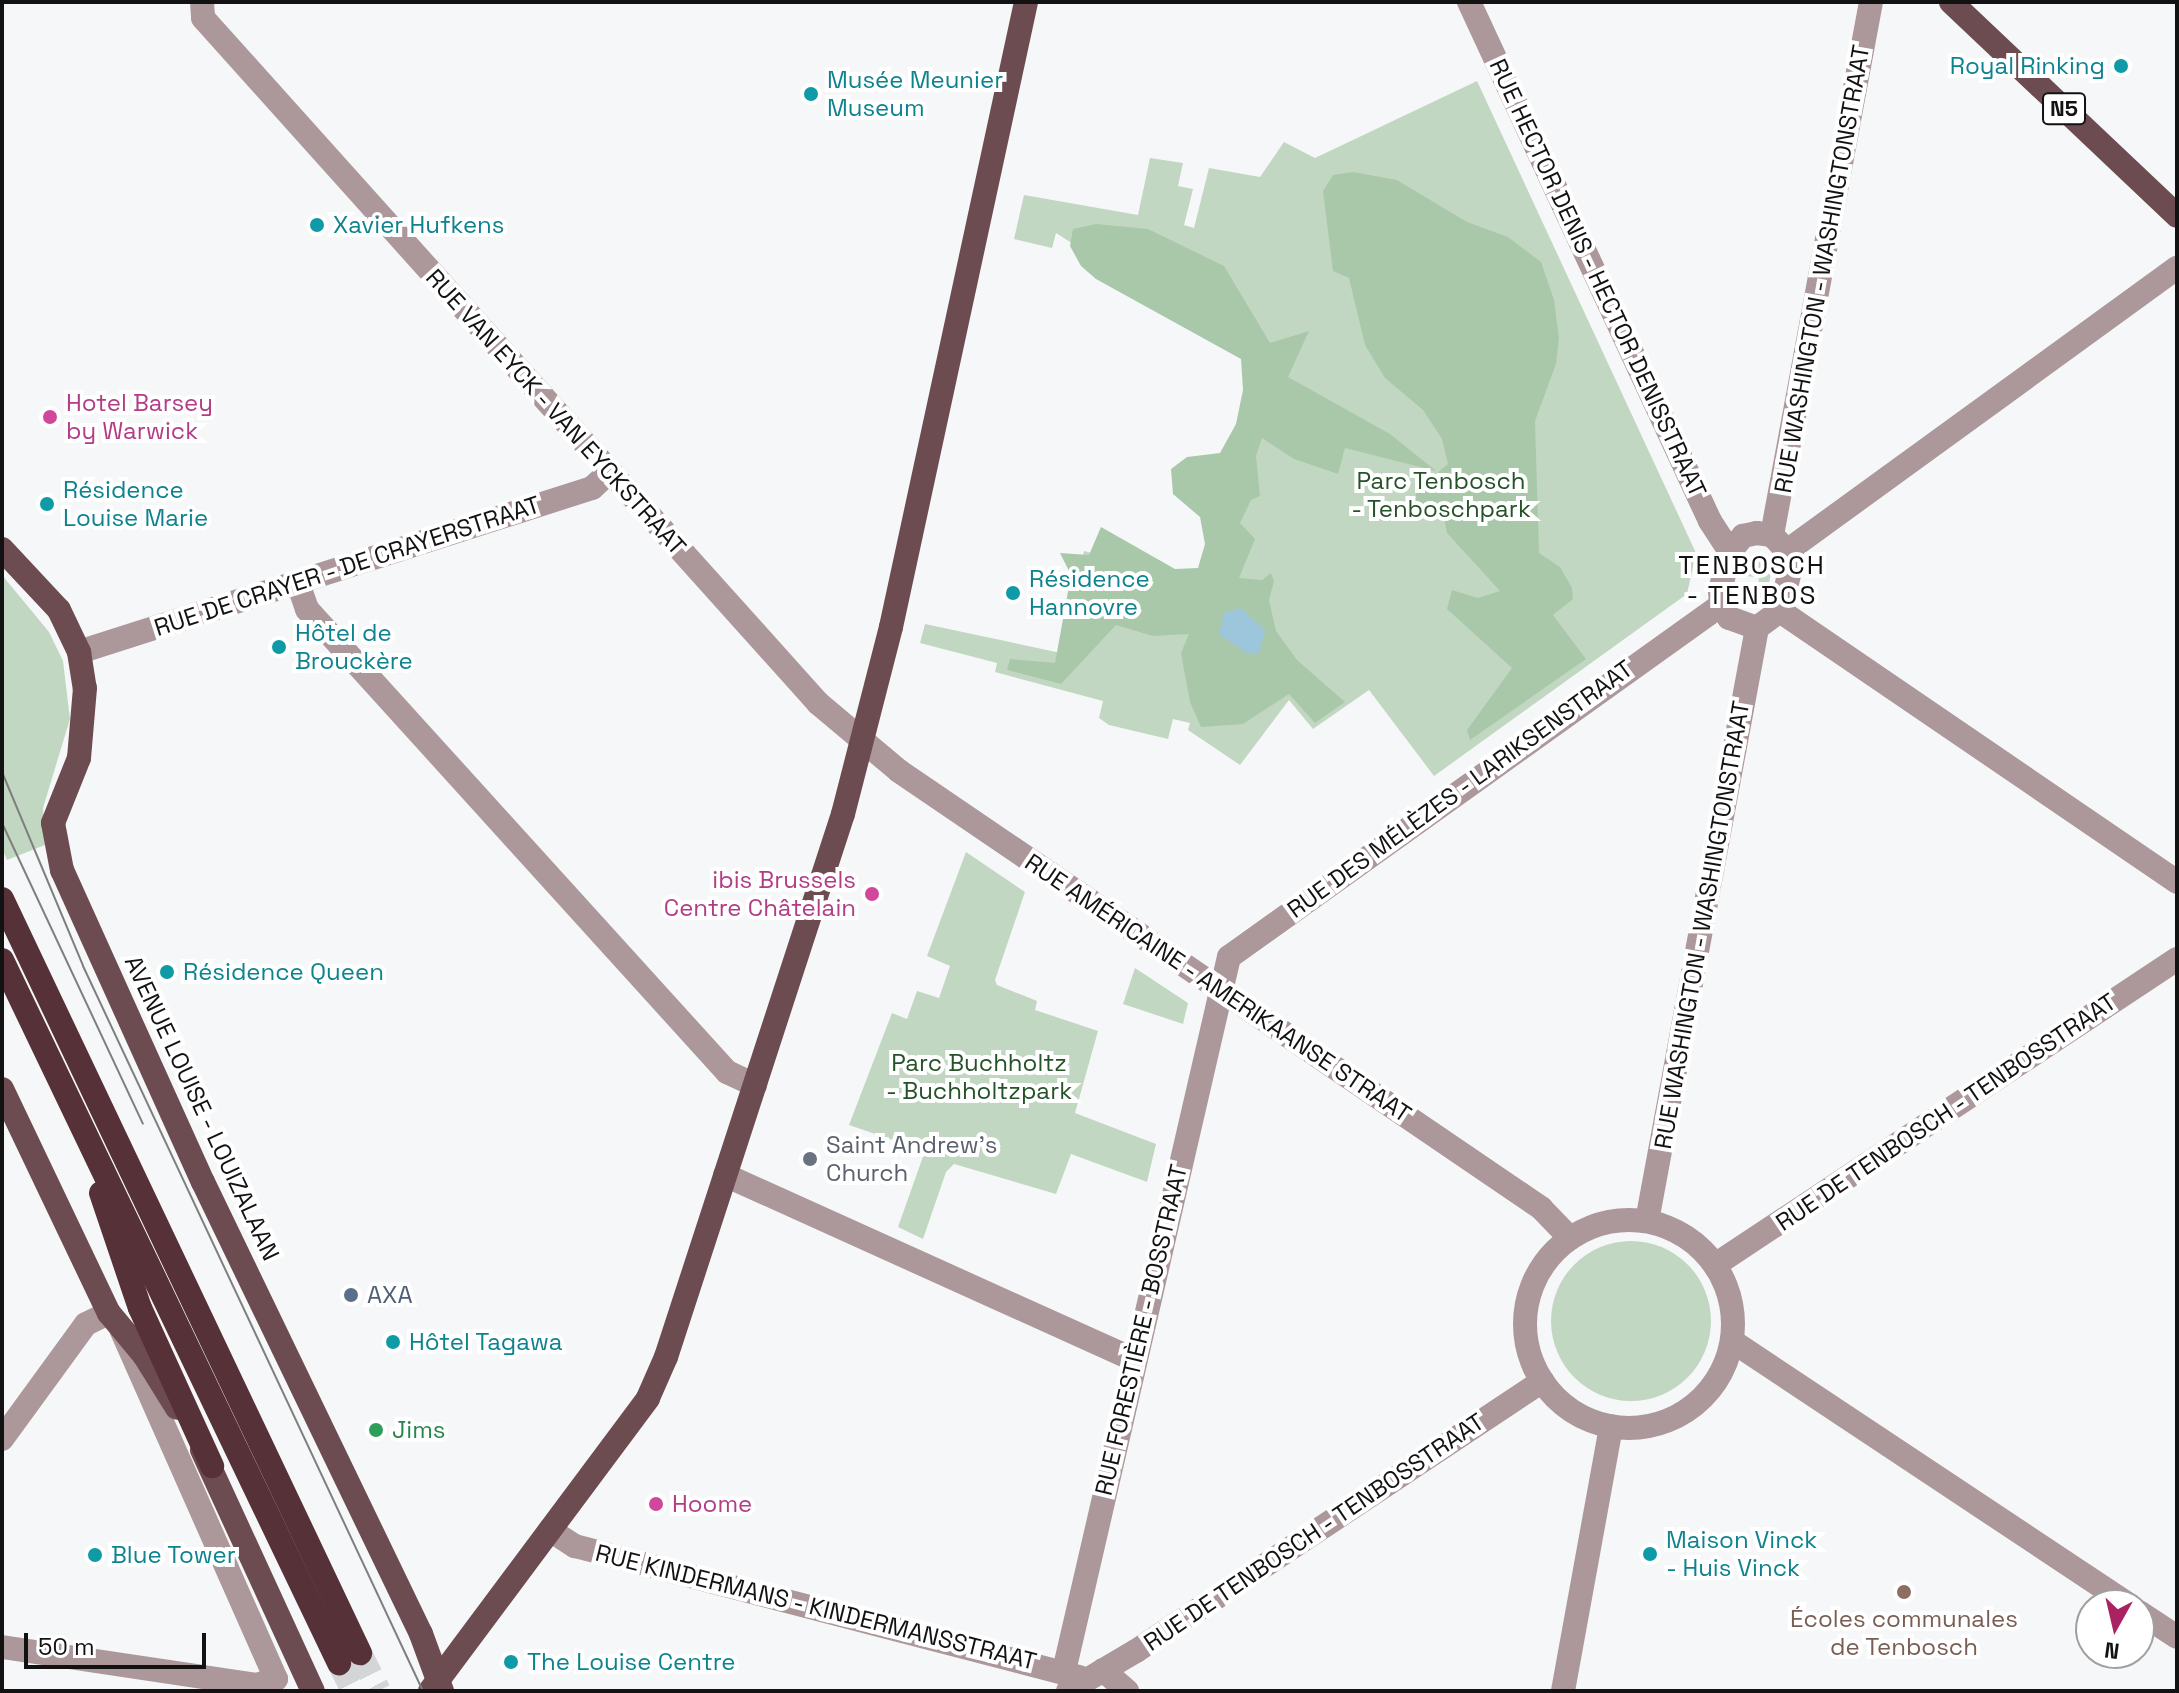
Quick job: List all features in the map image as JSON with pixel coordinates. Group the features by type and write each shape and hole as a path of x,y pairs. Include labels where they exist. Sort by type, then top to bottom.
{"highway":[{"path":"2,899 350,1658 2,960"},
{"path":"57,1070 140,1308 212,1466"}],"main road":[{"path":"436,1687 648,1398 755,1085 862,740 982,224 1026,2"},
{"name":"N5","path":"1951,2 2177,216"},
{"name":"AVENUE LOUISE - LOUIZALAAN","path":"2,549 59,610 79,652 85,688 81,747 53,823 62,870 203,1182 421,1634 436,1687"},
{"path":"2,1089 115,1322 144,1355 212,1466 313,1691"}],"street":[{"name":"RUE VAN EYCK - VAN EYCKSTRAAT","path":"202,2 203,18 818,703 862,740"},
{"name":"RUE HECTOR DENIS - HECTOR DENISSTRAAT","path":"1469,2 1710,521 1730,552"},
{"name":"RUE WASHINGTON - WASHINGTONSTRAAT","path":"1780,543 1871,2"},
{"path":"1780,543 1790,571 1780,611 1757,628 1729,618 1721,605 1722,571 1730,552 1743,536 1780,543 2177,268"},
{"name":"RUE DE CRAYER - DE CRAYERSTRAAT","path":"79,652 592,488 610,472"},
{"path":"298,583 307,609 727,1072 755,1085"},
{"name":"RUE DES MÉLÈZES - LARIKSENSTRAAT","path":"1219,988 1229,957 1721,605"},
{"path":"1780,611 2177,882"},
{"name":"RUE WASHINGTON - WASHINGTONSTRAAT","path":"1647,1221 1757,628"},
{"name":"RUE AMÉRICAINE - AMERIKAANSE STRAAT","path":"862,740 930,793 1541,1208 1570,1238"},
{"name":"RUE DE TENBOSCH - TENBOSSTRAAT","path":"1715,1265 2177,959"},
{"name":"RUE FORESTIÈRE - BOSSTRAAT","path":"1080,1678 1134,1360 1219,988"},
{"path":"725,1175 1134,1360"},
{"path":"1620,1220 1647,1221 1674,1230 1715,1265 1733,1314 1732,1341 1714,1384 1689,1408 1657,1424 1611,1426 1571,1411 1542,1381 1525,1330 1528,1300 1550,1256 1570,1238 1620,1220"},
{"path":"2,1439 86,1324 115,1322 276,1679 257,1685 2,1647"},
{"path":"1732,1341 2105,1589"},
{"name":"RUE DE TENBOSCH - TENBOSSTRAAT","path":"1080,1678 1542,1381"},
{"path":"1563,1691 1611,1426"},
{"name":"RUE KINDERMANS - KINDERMANSSTRAAT","path":"550,1530 575,1546 1080,1678"},
{"path":"2155,1623 2177,1637"},
{"path":"1080,1678 1127,1691"}],"green space":[{"name":"Parc Tenbosch - Tenboschpark","path":"1477,81 1696,553 1687,594 1434,776 1369,690 1313,729 1289,700 1240,765 1188,730 1190,723 1173,719 1168,739 1109,725 1099,718 1103,701 995,672 997,663 920,643 925,624 1061,653 1084,551 1204,581 1261,364 1056,233 1052,248 1014,239 1024,195 1138,215 1150,158 1183,163 1178,186 1193,189 1184,225 1194,228 1209,168 1260,177 1284,142 1315,158"},
{"path":"1353,172 1397,180 1467,222 1508,237 1541,262 1554,300 1559,338 1556,364 1535,421 1539,553 1560,567 1572,588 1573,599 1553,615 1586,659 1470,740 1467,730 1512,668 1447,609 1452,590 1478,598 1500,591 1447,533 1443,512 1411,518 1420,474 1437,473 1448,464 1442,439 1423,410 1385,378 1365,345 1349,278 1333,271 1323,191 1333,175"},
{"path":"1096,224 1148,229 1224,266 1270,343 1309,331 1288,377 1390,434 1436,471 1345,448 1338,474 1294,459 1262,438 1256,456 1260,496 1251,500 1240,523 1255,539 1239,578 1262,580 1271,573 1274,581 1269,600 1276,631 1297,660 1345,702 1315,723 1289,694 1243,724 1201,727 1190,702 1181,653 1189,634 1153,636 1116,625 1061,684 1007,670 1010,659 1055,663 1071,575 1060,553 1089,555 1101,527 1175,569 1198,568 1205,544 1200,517 1173,494 1171,469 1187,457 1220,453 1236,424 1243,390 1241,359 1096,279 1081,266 1070,246 1073,229"},
{"path":"1753,556 1763,557 1771,572 1767,596 1755,607 1745,604 1739,587 1740,582 1758,587 1759,577 1741,576"},
{"path":"2,575 49,632 63,661 70,719 43,808 45,845 7,860 2,848"},
{"name":"Parc Buchholtz - Buchholtzpark","path":"966,852 1025,892 995,980 997,985 1037,1001 1035,1010 1098,1031 1075,1113 1156,1144 1147,1182 1071,1154 1056,1194 954,1164 946,1172 923,1239 898,1227 925,1151 849,1125 892,1013 907,1019 917,991 939,998 950,966 927,956"},
{"path":"1135,968 1188,1003 1183,1024 1123,1004"},
{"path":"1631,1241 1662,1247 1687,1265 1705,1290 1711,1321 1705,1352 1687,1377 1662,1395 1631,1401 1600,1395 1575,1377 1557,1352 1551,1321 1557,1290 1575,1265 1600,1247"}],"water":[{"path":"1240,608 1265,630 1259,653 1248,654 1219,634 1224,613"}],"tunnel":[{"path":"360,1653 379,1691"},
{"path":"339,1663 353,1691"}],"tram line":[{"path":"2,772 83,966 423,1691"},
{"path":"2,823 143,1124"}],"place":[{"name":"Royal Rinking","path":"2121,66"},
{"name":"Musée Meunier Museum","path":"811,94"},
{"name":"Xavier Hufkens","path":"317,225"},
{"name":"Hotel Barsey by Warwick","path":"50,417"},
{"name":"Résidence Louise Marie","path":"47,504"},
{"name":"Résidence Hannovre","path":"1013,593"},
{"name":"Hôtel de Brouckère","path":"279,647"},
{"name":"ibis Brussels Centre Châtelain","path":"872,894"},
{"name":"Résidence Queen","path":"167,972"},
{"name":"Saint Andrew's Church","path":"810,1159"},
{"name":"AXA","path":"351,1295"},
{"name":"Hôtel Tagawa","path":"393,1342"},
{"name":"Jims","path":"376,1430"},
{"name":"Hoome","path":"656,1504"},
{"name":"Maison Vinck - Huis Vinck","path":"1650,1554"},
{"name":"Blue Tower","path":"95,1555"},
{"name":"Écoles communales de Tenbosch","path":"1904,1592"},
{"name":"The Louise Centre","path":"511,1662"}],"district":[{"name":"TENBOSCH - TENBOS","path":"1752,581"}]}
